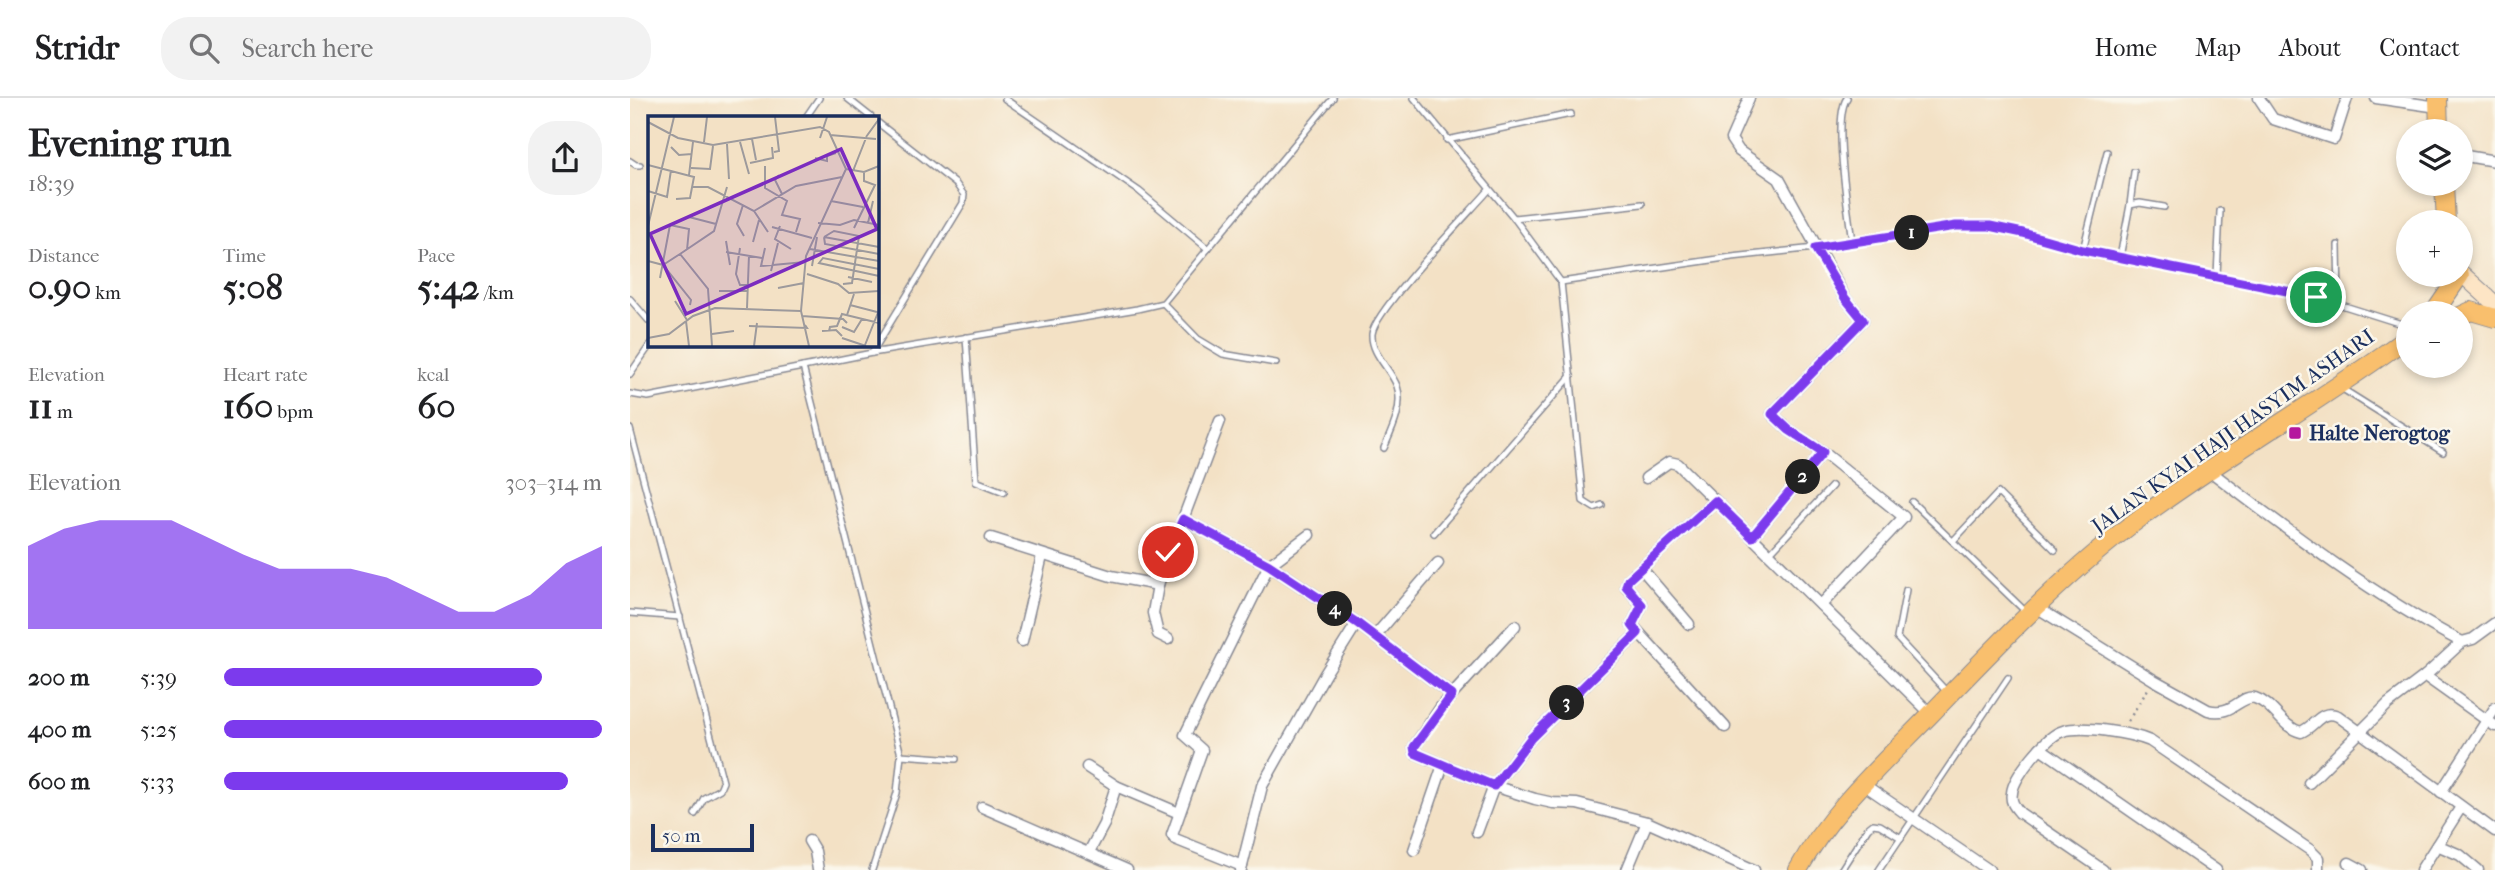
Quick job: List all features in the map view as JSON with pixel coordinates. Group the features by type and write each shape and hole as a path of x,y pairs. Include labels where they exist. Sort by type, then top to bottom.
{"main road":[{"path":"2473,284 2495,304"},
{"path":"2473,312 2495,318"},
{"name":"JALAN KYAI HAJI HASYIM ASHARI","path":"1798,870 1819,836 1863,784 1949,694 2075,571 2139,519 2396,346"}],"street":[{"path":"1749,98 1731,139 1739,151 1779,179 1815,248 1845,298 1863,320 1772,414 1789,430 1823,452 1904,517 1821,605"},
{"path":"2259,98 2273,118 2334,139 2347,98"},
{"path":"2376,98 2438,102"},
{"path":"2473,158 2495,162"},
{"path":"1168,639 1158,634 1153,612 1158,585 1168,552 1220,421"},
{"path":"1752,537 1823,452"},
{"path":"1646,478 1669,462 1678,464 1931,714"},
{"path":"2210,471 2292,534 2404,609 2462,642"},
{"path":"1715,501 1628,580 1626,586 1642,605 1632,625 1725,727"},
{"path":"1183,519 1269,565 1357,623 1452,695"},
{"path":"1309,535 1269,565 1185,735 1202,750 1172,835 1175,839 1241,868 1262,786 1357,623"},
{"path":"991,538 1111,576 1158,585"},
{"path":"1022,641 1042,556"},
{"path":"1375,636 1438,563"},
{"path":"1642,569 1689,624"},
{"path":"2033,611 2208,710 2217,713 2227,711 2247,698 2255,698 2294,730 2301,732 2307,730 2321,715 2330,713 2339,716 2495,831"},
{"path":"2309,783 2388,704 2426,676 2462,642 2473,639 2495,623"},
{"path":"1515,626 1452,695 1414,747 1415,753 1494,786 1535,799 1577,804 1647,822 1754,870"},
{"path":"1477,832 1494,786 1531,738 1638,633"},
{"path":"2426,676 2491,723"},
{"path":"2441,792 2491,723 2495,708"},
{"path":"2103,870 2020,813 2013,805 2011,794 2015,784 2040,748 2050,737 2066,729 2125,733 2150,741 2310,850 2318,858 2318,870"},
{"path":"2040,748 2216,870"},
{"path":"1414,850 1443,765"},
{"path":"1087,767 1116,786 1179,813"},
{"path":"1863,784 1989,870"},
{"path":"1089,852 1104,824 1116,786"},
{"path":"982,807 1127,870"},
{"path":"2421,870 2460,807"},
{"path":"1628,870 1647,822"},
{"path":"809,841 815,850 818,870"},
{"path":"2437,845 2460,855 2478,870"},
{"path":"2349,863 2362,870"}],"lane":[{"path":"807,116 819,98"},
{"path":"847,98 870,116"},
{"path":"630,394 648,397 872,353 1163,303 1333,98"},
{"path":"1414,98 1514,218 1561,282 1583,501 1594,508 1602,505"},
{"path":"1847,98 1843,103 1840,137 1852,242"},
{"path":"1005,99 1139,191 1208,249"},
{"path":"1447,140 1571,114"},
{"path":"878,122 956,184 964,195 964,203 878,343"},
{"path":"2083,250 2107,152"},
{"path":"630,161 636,165 640,164"},
{"path":"2120,257 2134,172"},
{"path":"1384,448 1395,422 1399,403 1398,387 1374,348 1374,324 1417,270 1489,190"},
{"path":"2130,205 2140,203 2164,207"},
{"path":"1514,218 1642,204"},
{"path":"2217,276 2221,211"},
{"path":"1561,282 1956,226 1990,226 2083,250 2339,303 2396,322"},
{"path":"2337,246 2339,303"},
{"path":"630,299 648,320"},
{"path":"1163,303 1198,339 1223,354 1276,363"},
{"path":"966,337 976,481 1004,492"},
{"path":"630,374 649,346"},
{"path":"872,353 876,346"},
{"path":"803,367 901,755 897,793 872,870"},
{"path":"1434,533 1571,376"},
{"path":"2338,386 2443,452"},
{"path":"630,429 723,782 720,789 704,798 695,814"},
{"path":"1769,554 1832,486"},
{"path":"1953,541 1998,493 2055,550"},
{"path":"1912,502 2033,611"},
{"path":"1906,590 1898,638 1949,694"},
{"path":"630,613 680,617"},
{"path":"1880,870 2008,678"},
{"path":"901,755 956,760"},
{"path":"1841,870 1873,824 1880,825 1901,838"}],"path":[{"path":"2125,733 2128,719 2154,680"}],"place":[{"name":"Halte Nerogtog","path":"2295,433"}],"route":[{"path":"1168,552 1183,519 1249,553 1357,623 1452,695 1414,747 1415,753 1494,786 1531,738 1638,633 1632,625 1642,605 1626,586 1628,580 1715,501 1752,537 1823,452 1789,430 1772,414 1863,320 1845,298 1815,248 1956,226 1990,226 2083,250 2316,297"}]}
